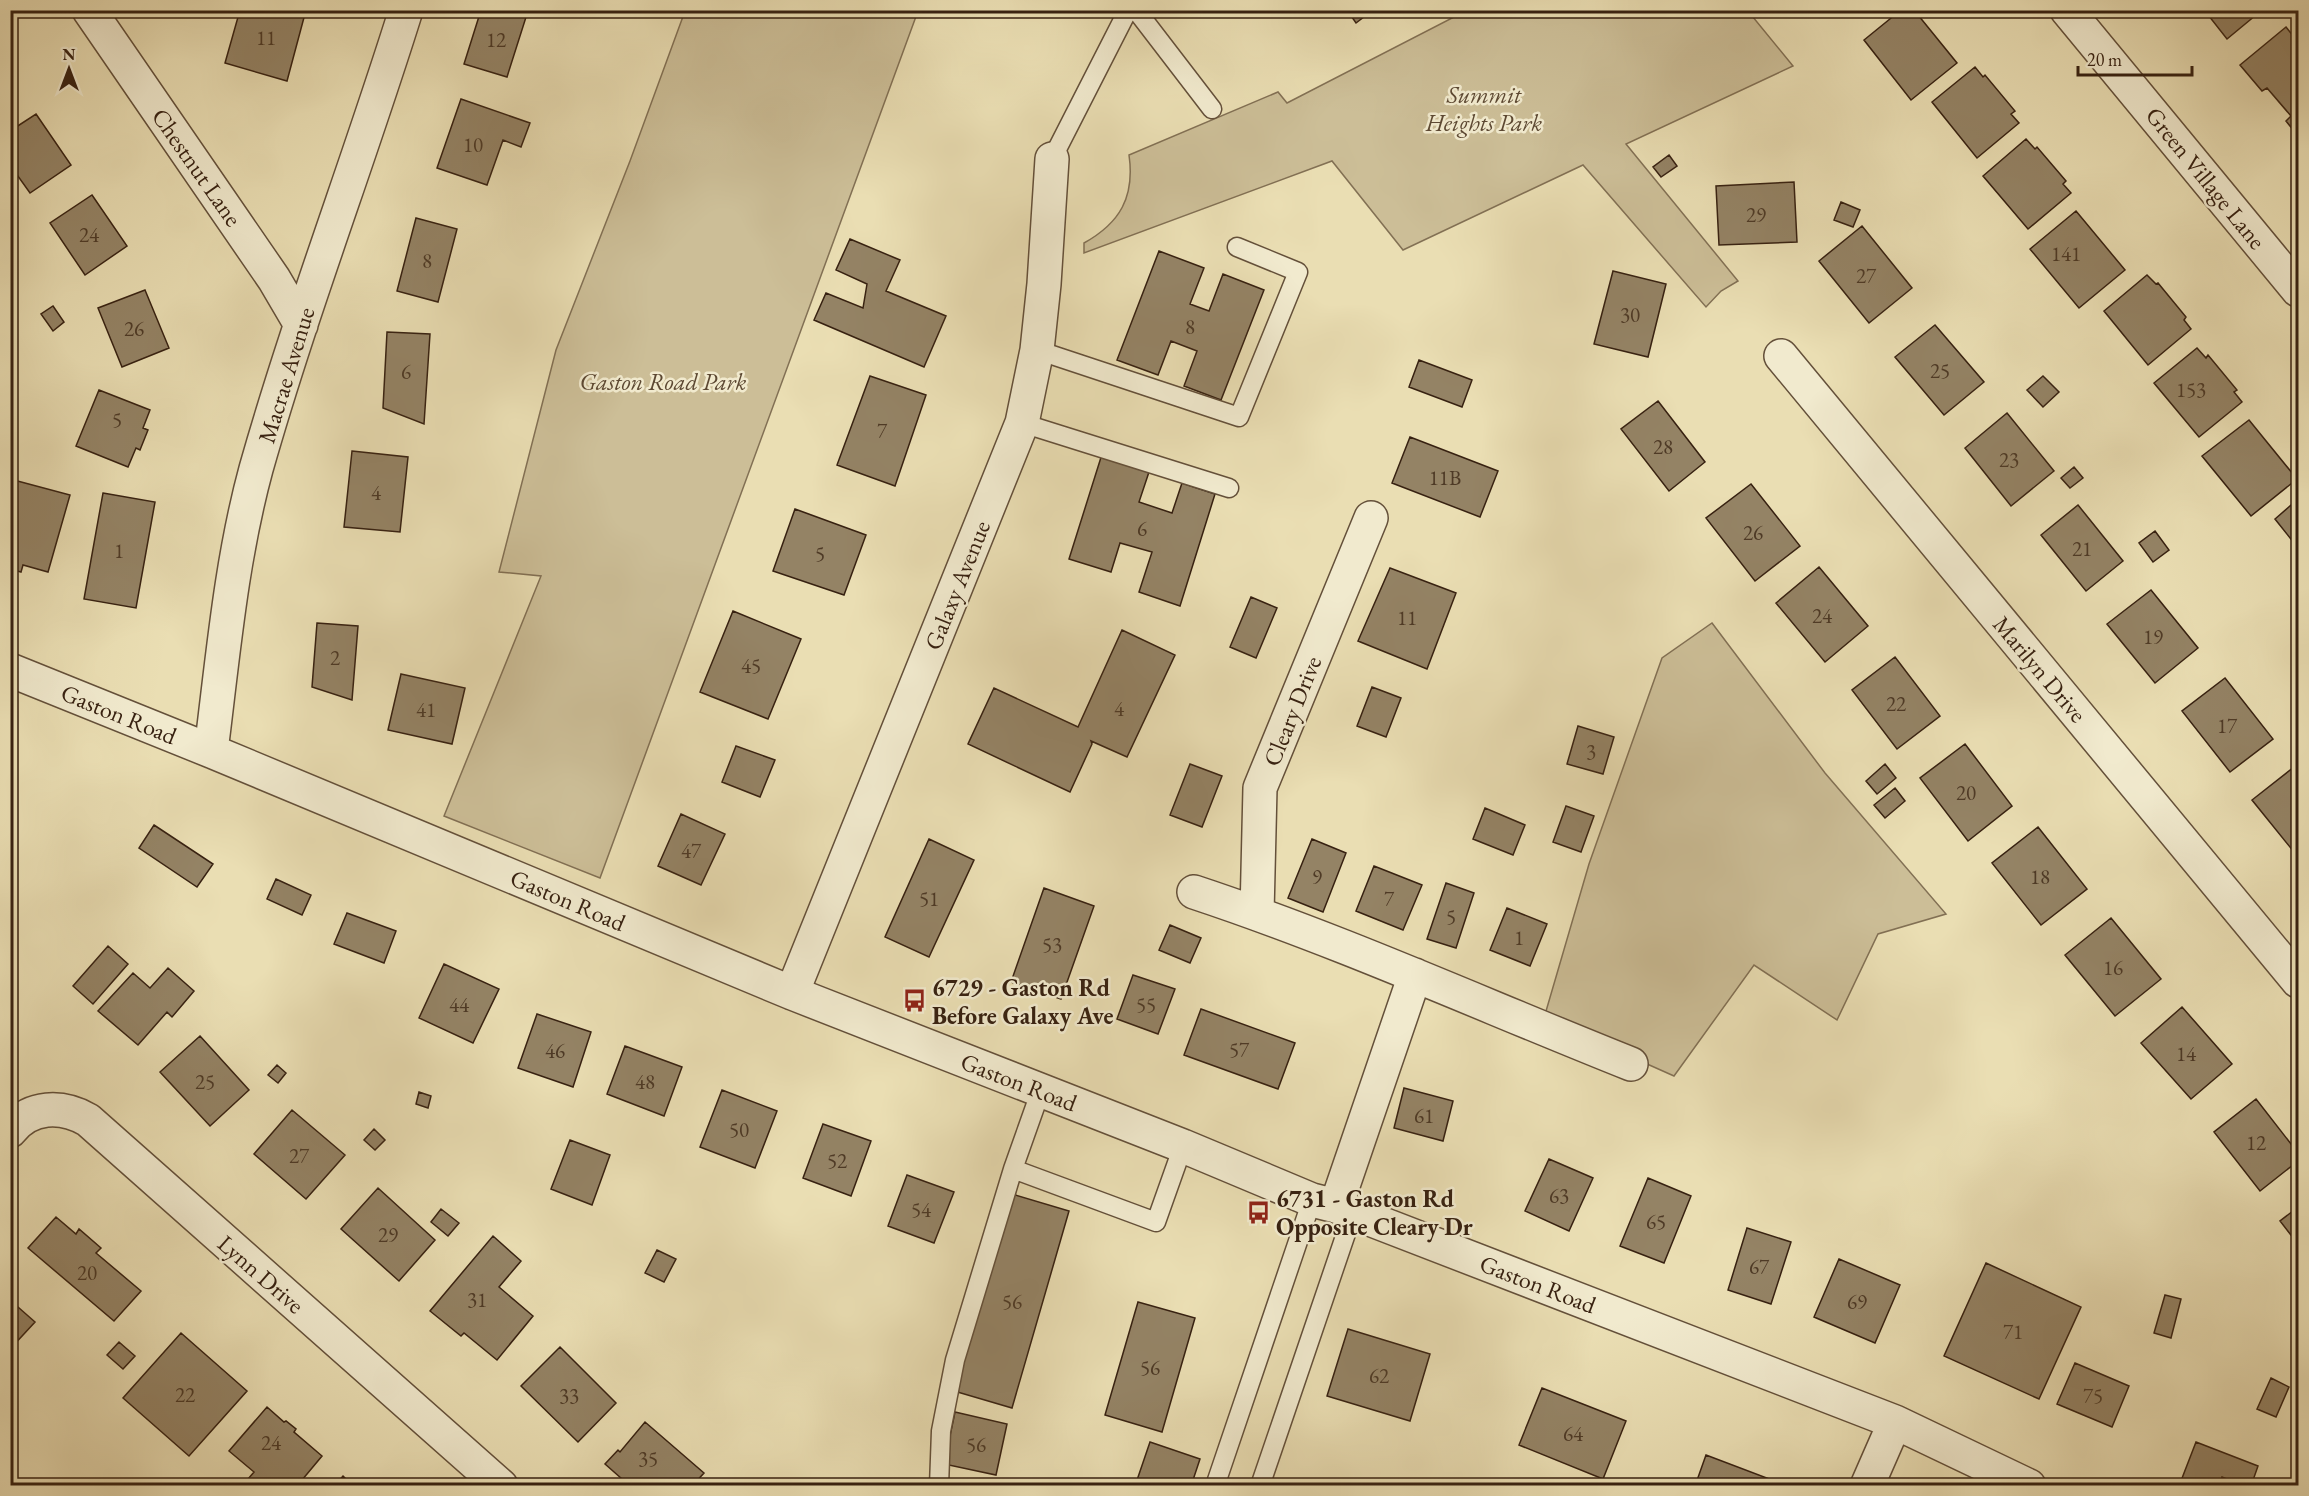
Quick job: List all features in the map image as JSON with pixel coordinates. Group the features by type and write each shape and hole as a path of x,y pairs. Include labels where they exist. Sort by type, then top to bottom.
{"street":[{"name":"Chestnut Lane","path":"90,10 274,279 301,325"},
{"name":"Macrae Avenue","path":"211,751 232,578 256,469 301,325 406,10"},
{"name":"Green Village Lane","path":"2067,10 2298,290"},
{"name":"Galaxy Avenue","path":"792,993 1022,423 1037,350 1044,284 1052,159"},
{"name":"Marilyn Drive","path":"1781,356 2298,981"},
{"name":"Cleary Drive","path":"1257,913 1260,788 1371,518"},
{"name":"Gaston Road","path":"10,670 211,751 792,993 1334,1206 1895,1422 2029,1485"},
{"path":"1194,892 1257,913 1415,975 1631,1064"},
{"path":"1334,1206 1415,975"},
{"name":"Lynn Drive","path":"10,1131 22,1119 44,1110 67,1110 88,1120 501,1485"},
{"path":"1867,1485 1895,1422"}],"lane":[{"path":"1052,159 1128,10"},
{"path":"1137,10 1212,109"},
{"path":"1037,350 1239,417 1298,272 1237,247"},
{"path":"1022,423 1229,488"},
{"path":"939,1485 941,1431 955,1360 1013,1170 1041,1090"},
{"path":"1013,1170 1156,1222 1183,1146"},
{"path":"1215,1485 1334,1206"},
{"path":"1260,1485 1334,1206"}],"green space":[{"name":"Gaston Road Park","path":"685,11 918,11 600,878 444,816 541,576 499,572 556,350 630,161"},
{"name":"Summit Heights Park","path":"1455,11 1748,11 1793,66 1626,144 1738,281 1721,291 1706,307 1583,165 1403,250 1332,161 1084,253 1084,243 1107,227 1122,207 1130,184 1129,155 1278,92 1287,103 1458,15"},
{"path":"1712,623 1825,773 1946,914 1878,934 1837,1020 1754,965 1674,1076 1544,1018 1589,864 1662,658"}],"building":[{"path":"240,10 306,10 287,81 225,63"},
{"path":"481,10 517,10 527,14 507,77 464,64"},
{"path":"1347,10 1373,10 1356,23"},
{"path":"1901,10 1914,10 1957,63 1911,100 1864,40"},
{"path":"2200,10 2262,10 2227,39 2205,11 2202,13"},
{"path":"2286,27 2298,42 2298,136 2286,121 2291,116 2267,88 2262,91 2240,65"},
{"path":"1975,67 1983,77 1985,75 2015,111 2011,114 2019,123 1977,158 1932,102"},
{"path":"461,99 530,123 521,147 503,140 487,185 437,168"},
{"path":"36,114 71,165 30,193 10,165 10,131"},
{"path":"2026,139 2035,149 2037,147 2066,181 2063,184 2071,193 2028,229 1983,176"},
{"path":"1669,155 1677,166 1661,177 1653,167"},
{"path":"1794,182 1797,242 1719,245 1716,186"},
{"path":"92,195 127,246 85,275 50,223"},
{"path":"1841,202 1860,210 1853,227 1834,220"},
{"path":"2076,211 2125,270 2079,308 2030,249"},
{"path":"416,218 457,229 438,302 397,291"},
{"path":"1862,226 1912,288 1869,323 1819,261"},
{"path":"850,239 900,260 886,291 946,316 924,367 814,320 826,293 863,308 867,284 836,270"},
{"path":"1159,251 1204,268 1190,304 1209,311 1223,274 1264,290 1221,400 1184,386 1197,351 1171,341 1158,375 1117,360"},
{"path":"1613,271 1666,284 1648,357 1594,344"},
{"path":"2147,275 2156,284 2158,283 2186,317 2184,320 2191,329 2148,365 2104,311"},
{"path":"145,290 169,348 122,367 98,308"},
{"path":"53,306 64,322 53,331 41,314"},
{"path":"1935,325 1984,382 1944,415 1895,357"},
{"path":"387,332 430,334 424,424 383,408"},
{"path":"2197,348 2206,358 2208,355 2237,390 2234,392 2242,402 2199,437 2154,383"},
{"path":"1419,360 1472,380 1462,407 1409,387"},
{"path":"870,376 926,395 895,486 837,465"},
{"path":"2043,376 2059,392 2043,407 2027,390"},
{"path":"99,390 150,410 143,428 148,430 140,450 136,448 128,467 76,446"},
{"path":"1658,401 1705,462 1669,491 1621,429"},
{"path":"2007,413 2054,471 2011,506 1965,448"},
{"path":"2249,420 2297,479 2251,516 2202,456"},
{"path":"1410,437 1498,471 1480,517 1392,483"},
{"path":"352,451 408,457 400,532 344,527"},
{"path":"1103,451 1151,466 1139,502 1172,513 1182,483 1215,494 1180,606 1139,592 1152,552 1120,543 1111,572 1069,559"},
{"path":"2074,467 2083,478 2070,488 2061,478"},
{"path":"10,479 70,495 48,572 23,565 21,572 10,569"},
{"path":"1751,484 1800,546 1755,581 1706,518"},
{"path":"103,493 155,502 136,608 84,599"},
{"path":"2298,499 2298,548 2275,519"},
{"path":"2078,505 2123,561 2086,591 2041,535"},
{"path":"795,509 866,535 844,595 773,571"},
{"path":"2155,531 2169,550 2153,562 2139,543"},
{"path":"1819,567 1868,626 1825,662 1776,603"},
{"path":"1390,568 1456,593 1427,669 1358,641"},
{"path":"2151,590 2198,648 2155,683 2107,624"},
{"path":"1251,597 1277,608 1256,658 1230,647"},
{"path":"733,611 801,639 768,719 700,692"},
{"path":"317,623 358,626 352,700 312,687"},
{"path":"1122,630 1175,655 1127,757 1091,741 1092,744 1070,792 968,744 994,688 1078,727"},
{"path":"1895,657 1940,716 1897,749 1852,690"},
{"path":"401,674 465,688 452,744 388,730"},
{"path":"2225,678 2273,739 2230,772 2182,711"},
{"path":"1372,687 1401,698 1386,737 1357,726"},
{"path":"1578,726 1614,737 1603,774 1567,764"},
{"path":"1965,744 2012,806 1968,841 1920,778"},
{"path":"736,746 775,760 760,797 722,782"},
{"path":"1190,764 1222,776 1202,827 1170,815"},
{"path":"1885,764 1896,778 1877,794 1866,781"},
{"path":"2294,767 2298,773 2298,857 2252,800"},
{"path":"1895,788 1905,801 1885,818 1874,805"},
{"path":"1566,806 1594,816 1581,852 1553,842"},
{"path":"1485,808 1525,825 1513,855 1473,839"},
{"path":"681,814 725,834 701,885 658,866"},
{"path":"154,825 213,864 197,887 139,848"},
{"path":"2038,827 2087,889 2041,925 1992,863"},
{"path":"929,839 974,860 929,957 885,937"},
{"path":"1312,839 1346,853 1323,912 1288,898"},
{"path":"1374,866 1422,885 1403,930 1356,911"},
{"path":"276,879 311,895 302,915 267,899"},
{"path":"1446,883 1474,893 1456,948 1427,939"},
{"path":"1044,888 1094,906 1061,999 1011,982"},
{"path":"1507,908 1547,924 1530,966 1490,950"},
{"path":"347,913 396,931 384,963 334,944"},
{"path":"2111,918 2161,979 2115,1016 2065,955"},
{"path":"1170,925 1201,938 1190,963 1159,950"},
{"path":"108,946 128,964 93,1004 73,986"},
{"path":"444,964 499,989 473,1043 419,1018"},
{"path":"168,968 194,991 172,1017 167,1012 138,1045 98,1011 133,973 150,988"},
{"path":"1133,975 1175,989 1158,1034 1117,1019"},
{"path":"2182,1007 2232,1064 2191,1099 2141,1043"},
{"path":"1201,1009 1295,1043 1278,1089 1184,1055"},
{"path":"537,1014 591,1032 573,1087 518,1068"},
{"path":"200,1036 249,1090 210,1126 160,1072"},
{"path":"625,1046 682,1067 664,1116 607,1094"},
{"path":"277,1065 286,1073 278,1083 268,1075"},
{"path":"1404,1088 1453,1101 1443,1141 1394,1128"},
{"path":"722,1090 777,1111 755,1168 700,1147"},
{"path":"419,1092 431,1096 428,1108 416,1104"},
{"path":"2256,1099 2298,1153 2298,1161 2260,1191 2214,1132"},
{"path":"292,1110 345,1155 306,1199 254,1154"},
{"path":"823,1124 871,1141 851,1196 803,1178"},
{"path":"374,1129 385,1140 375,1150 364,1140"},
{"path":"570,1140 610,1155 592,1205 551,1189"},
{"path":"1549,1159 1593,1178 1569,1231 1525,1211"},
{"path":"907,1175 954,1192 934,1243 888,1226"},
{"path":"1648,1178 1691,1196 1664,1263 1620,1246"},
{"path":"378,1188 435,1240 399,1281 341,1229"},
{"path":"1012,1194 1069,1211 1012,1408 954,1391"},
{"path":"2298,1207 2298,1244 2280,1221"},
{"path":"441,1209 459,1223 448,1236 431,1222"},
{"path":"56,1217 76,1234 79,1229 101,1248 96,1253 141,1291 114,1321 28,1248"},
{"path":"1747,1228 1791,1242 1771,1304 1728,1290"},
{"path":"493,1236 521,1261 499,1287 533,1316 497,1360 464,1333 461,1336 430,1311"},
{"path":"657,1250 676,1259 664,1282 645,1273"},
{"path":"1839,1259 1900,1285 1875,1343 1814,1317"},
{"path":"1986,1263 2081,1307 2039,1399 1944,1356"},
{"path":"2165,1295 2181,1299 2171,1338 2154,1333"},
{"path":"10,1300 35,1322 10,1349"},
{"path":"1138,1302 1195,1318 1162,1432 1105,1415"},
{"path":"1348,1329 1430,1354 1410,1421 1327,1396"},
{"path":"181,1333 247,1391 189,1456 123,1398"},
{"path":"119,1342 135,1356 123,1369 107,1355"},
{"path":"560,1347 616,1403 578,1442 521,1386"},
{"path":"2075,1363 2129,1386 2112,1427 2057,1404"},
{"path":"2271,1378 2289,1387 2276,1417 2257,1409"},
{"path":"1542,1388 1626,1421 1603,1479 1519,1445"},
{"path":"267,1407 296,1429 294,1432 322,1456 297,1486 242,1486 254,1472 229,1451"},
{"path":"955,1412 1007,1424 996,1475 944,1464"},
{"path":"645,1422 704,1473 692,1486 630,1486 605,1464 618,1450 620,1452"},
{"path":"1150,1442 1200,1459 1191,1486 1135,1486"},
{"path":"2196,1442 2258,1466 2251,1486 2244,1486 2222,1477 2219,1486 2179,1486"},
{"path":"1706,1455 1780,1483 1779,1486 1695,1486"},
{"path":"343,1476 353,1486 334,1486"},
{"path":"1673,1479 1690,1486 1671,1486"}],"place":[{"name":"6729 - Gaston Rd Before Galaxy Ave","path":"914,1001"},
{"name":"6731 - Gaston Rd Opposite Cleary Dr","path":"1258,1212"}]}
